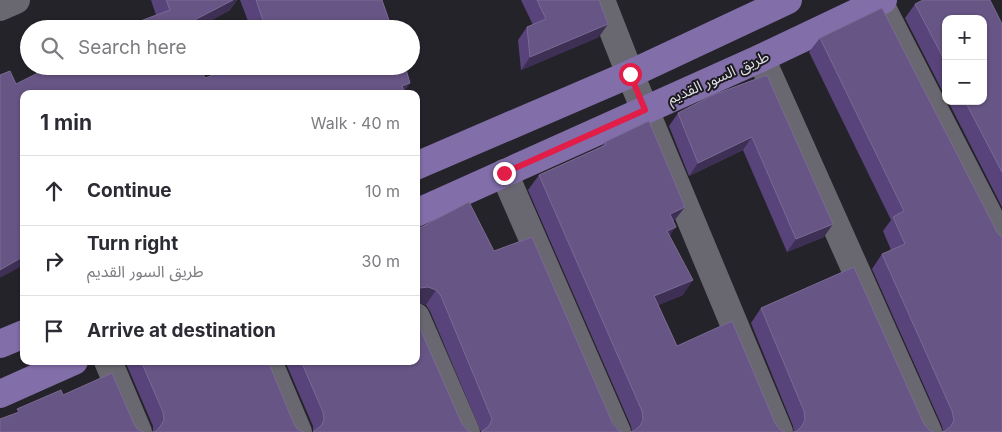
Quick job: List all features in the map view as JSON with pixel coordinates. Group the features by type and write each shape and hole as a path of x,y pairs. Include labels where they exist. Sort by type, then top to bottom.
{"main road":[{"path":"420,164 630,74 788,0"},
{"name":"طريق السور القديم","path":"420,211 761,58 880,1"},
{"path":"0,344 20,336"},
{"path":"0,394 65,365"}],"street":[{"path":"0,7 16,0"},
{"path":"601,0 630,74 780,432"},
{"path":"880,1 1002,241"},
{"path":"761,58 928,432"},
{"path":"504,173 617,432"},
{"path":"420,326 466,432"},
{"path":"110,365 138,432"},
{"path":"270,365 298,432"}],"building":[{"path":"166,0 233,0 194,20 143,20 170,10"},
{"path":"256,0 382,0 389,20 263,20"},
{"path":"537,0 599,0 608,24 530,57 527,27 546,19"},
{"path":"923,0 990,0 1002,24 1002,172 967,105 987,105 987,15 942,15 942,55 915,4"},
{"path":"882,8 998,234 1002,237 1002,432 941,432 951,426 954,420 952,411 882,254 905,244 893,217 904,211 820,38"},
{"path":"10,71 16,84 34,75 204,75 205,78 213,75 408,75 410,83 402,86 404,90 20,90 20,258 0,270 0,75"},
{"path":"767,75 833,224 796,239 752,137 698,163 678,113 713,95"},
{"path":"649,121 685,207 670,214 676,227 667,231 693,280 654,296 677,346 732,321 775,423 779,429 785,432 630,432 640,426 643,420 642,411 539,175 606,145 605,142"},
{"path":"469,202 494,251 532,237 613,424 618,430 623,432 481,432 489,426 492,419 441,296 436,290 428,287 420,288 420,228"},
{"path":"854,267 924,424 929,430 934,432 796,432 805,420 804,411 761,308"},
{"path":"420,328 462,424 467,430 472,432 313,432 321,426 324,420 323,412 303,365 420,365"},
{"path":"143,365 270,365 294,424 298,430 304,432 155,432 164,420 163,412"},
{"path":"112,373 134,424 138,430 144,432 0,432 0,419 19,412 17,409 61,390 63,395"}],"route":[{"path":"504,173 645,110 630,74"}]}
